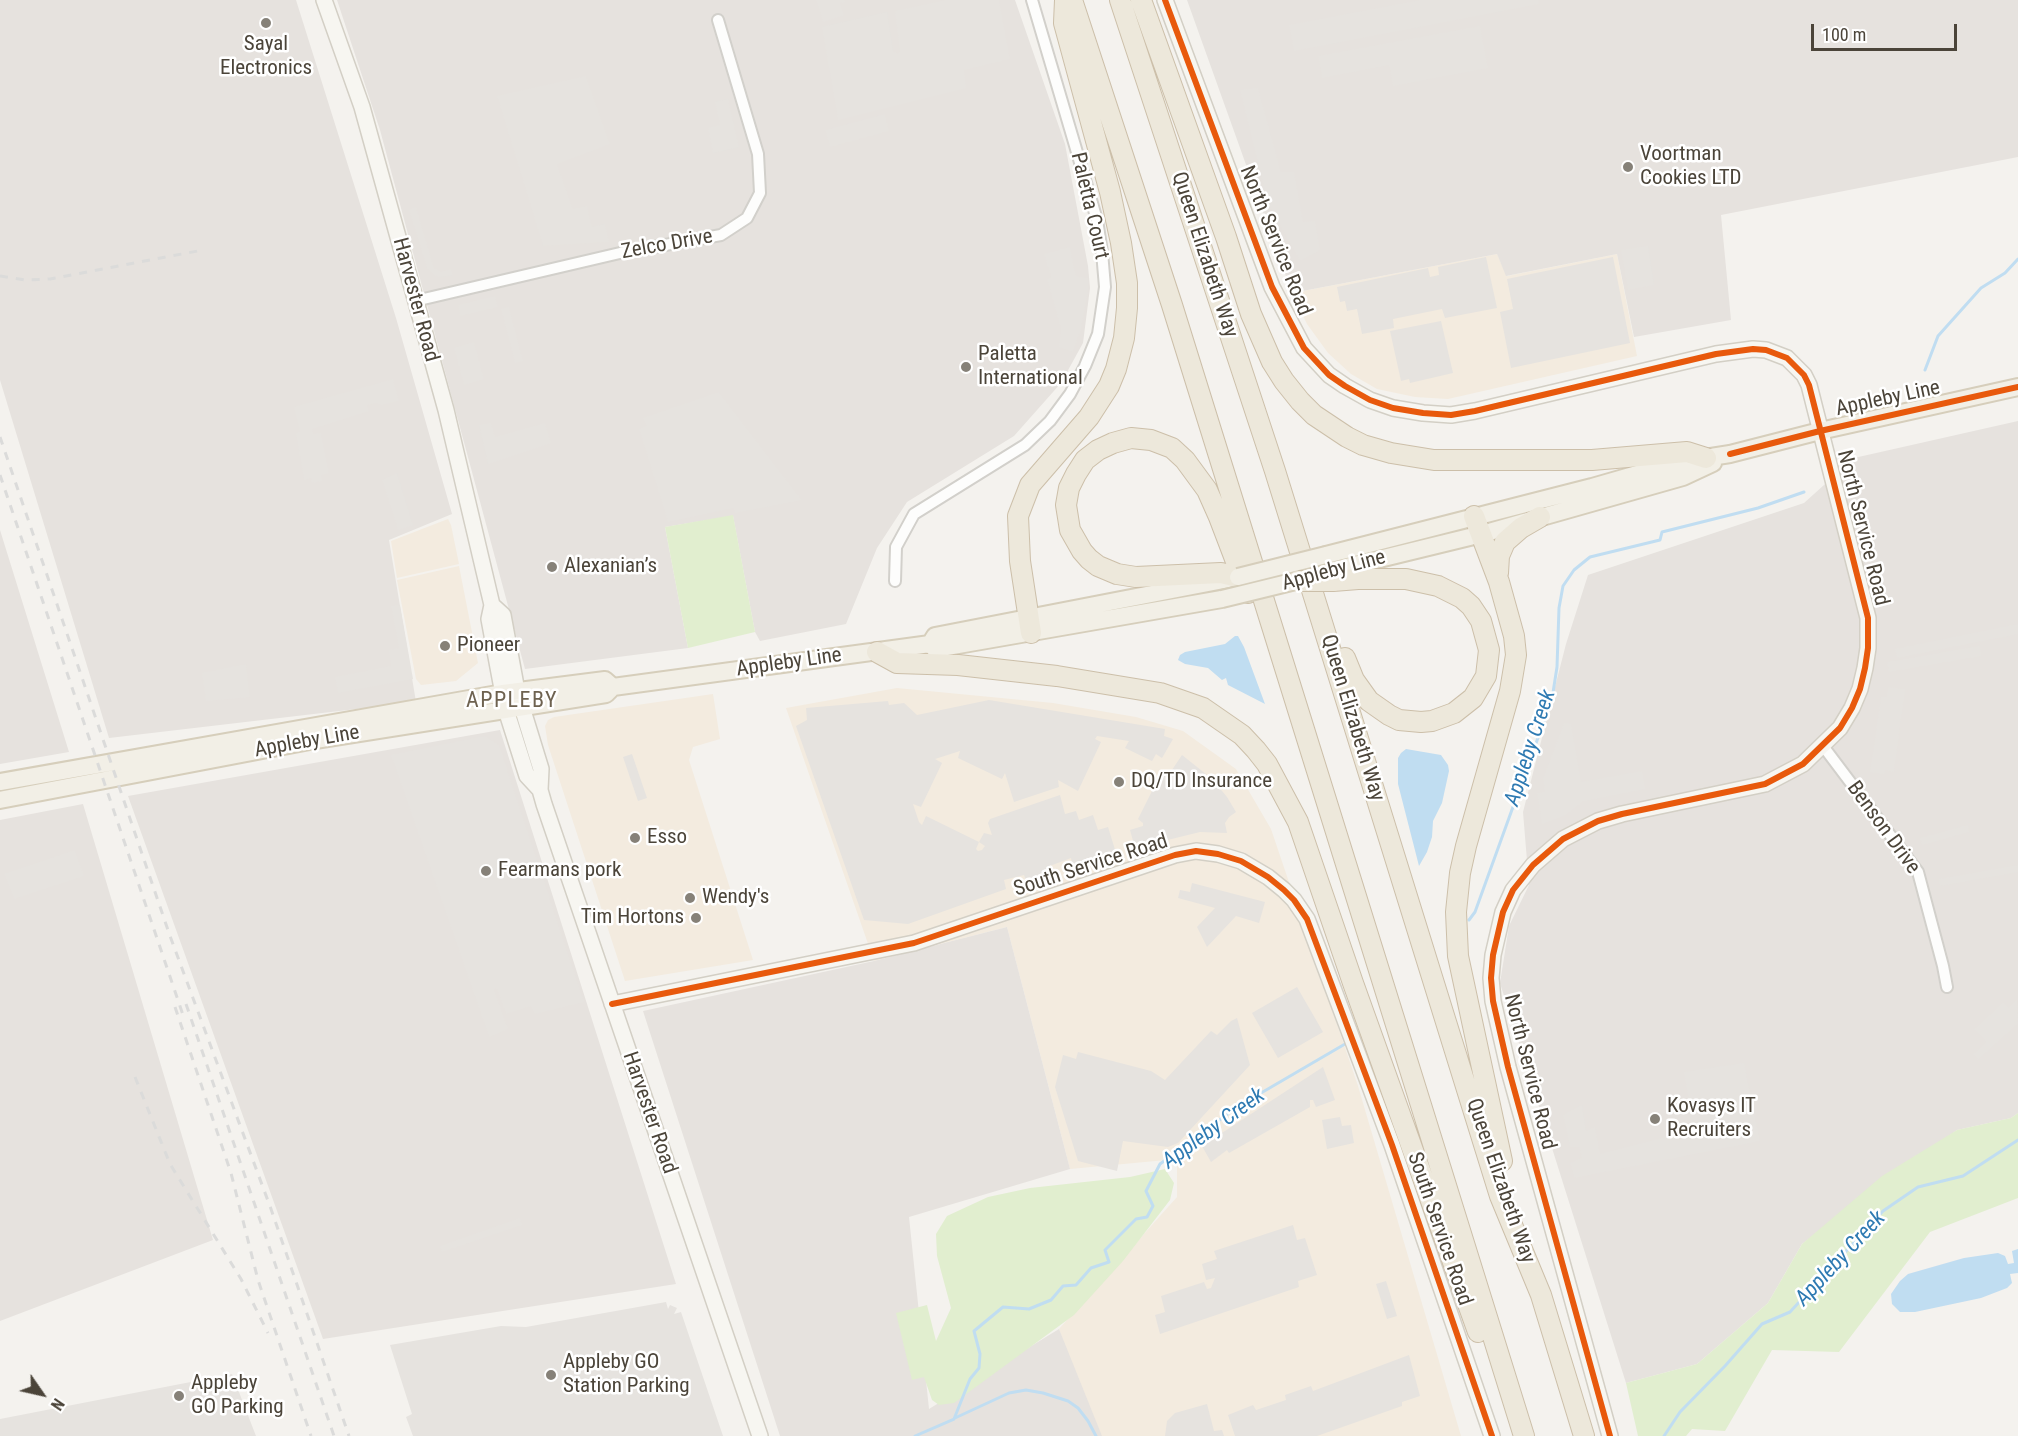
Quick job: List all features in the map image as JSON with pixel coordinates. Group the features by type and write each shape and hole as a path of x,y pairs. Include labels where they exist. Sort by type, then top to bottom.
{"highway":[{"path":"1030,626 1019,552 1018,516 1030,485 1089,417 1109,386 1124,338 1127,308 1127,283 1121,243 1110,192 1064,22 1065,0"},
{"path":"1072,0 1172,306 1524,1436"},
{"name":"Queen Elizabeth Way","path":"1120,0 1275,471 1500,1196 1541,1296 1584,1436"},
{"path":"1141,0 1226,237 1251,314 1272,362 1284,381 1314,415 1363,445 1391,453 1434,460 1592,460 1687,452 1706,458"},
{"path":"1238,577 1136,577 1117,574 1098,566 1082,551 1070,530 1066,505 1069,488 1085,460 1098,450 1113,443 1141,438 1172,448 1185,460 1207,490 1273,660 1295,700"},
{"path":"1275,471 1354,680 1365,696 1389,715 1410,722 1432,721 1454,713 1473,698 1486,676 1489,650 1481,621 1471,606 1462,598 1438,586 1416,580 1384,578 1330,569 1298,581"},
{"path":"1499,582 1497,563 1505,542 1521,528 1540,518"},
{"path":"1478,525 1499,582 1514,636 1514,673 1462,864 1456,912 1458,956 1509,1196 1541,1296"},
{"path":"877,652 897,663 958,665 1057,676 1160,693 1203,708 1242,735 1256,750 1282,789 1298,822 1497,1387 1516,1412"}],"main road":[{"name":"Appleby Line","path":"1238,577 1330,569 1679,462 1730,454 1820,431 2018,387"},
{"name":"Appleby Line","path":"1478,525 1540,518 1683,477 1730,454"},
{"name":"Appleby Line","path":"1030,626 1215,578"},
{"name":"Appleby Line","path":"0,800 315,740 606,694 613,687 930,644 935,636 1030,626 1222,599 1298,581"},
{"name":"Appleby Line","path":"0,782 510,692 604,680 613,687"}],"street":[{"name":"Harvester Road","path":"324,0 362,107 446,410 492,605 503,615 510,692 527,776 540,790"},
{"name":"Paletta Court","path":"895,581 896,547 914,514 1024,445 1050,421 1070,394 1098,334 1105,287 1097,220 1032,0"},
{"name":"North Service Road","path":"1165,0 1272,287 1304,348 1329,375 1345,386 1370,400 1393,408 1451,415 1740,350 1766,350 1787,358 1804,375 1809,385 1868,618 1868,648 1860,688 1852,708 1840,728 1803,764 1765,784 1622,814 1583,828 1563,839 1533,865 1513,890 1503,912 1493,955 1491,978 1493,1001 1523,1123 1610,1436"},
{"name":"Zelco Drive","path":"415,301 620,253 721,235 747,218 760,193 758,154 718,20"},
{"path":"530,734 534,718 541,705"},
{"name":"Harvester Road","path":"514,709 530,734 541,769 540,790 760,1436"},
{"name":"Benson Drive","path":"1823,746 1918,872 1947,987"},
{"name":"South Service Road","path":"612,1004 914,942 1175,855 1196,851 1218,854 1241,861 1268,877 1284,890 1307,919 1392,1145 1492,1436"}],"shaded area":[{"path":"0,0 296,0 396,318 452,514 389,540 416,702 109,738 0,380"},
{"path":"337,0 1015,0 1065,144 1090,288 1083,343 1061,383 1014,436 907,502 877,548 846,624 760,641 755,632 733,516 665,527 688,648 525,669 380,130"},
{"path":"816,0 844,0 845,2 840,3 844,15 823,22"},
{"path":"946,0 999,0 1010,59 964,70 966,88 838,120 822,27 887,12 893,51 898,54 900,52 895,11"},
{"path":"1187,0 2018,0 2018,157 1721,215 1731,320 1634,337 1617,254 1506,276 1497,254 1292,293"},
{"path":"1421,0 1538,0 1539,4 1294,51 1289,25"},
{"path":"1480,26 1488,68 1393,86 1389,65 1322,78 1318,56"},
{"path":"586,76 610,144 557,164 573,209 587,206 592,227 605,224 609,242 543,246 497,96"},
{"path":"1258,88 1281,172 1294,172 1303,222 1315,221 1320,250 1300,261 1268,204 1240,90"},
{"path":"728,99 739,147 713,153 708,128 720,125 715,102"},
{"path":"885,114 889,131 830,147 825,130"},
{"path":"416,207 434,268 441,272 451,269 453,275 440,277 427,268 409,210"},
{"path":"1648,246 1654,285 1628,290 1621,250"},
{"path":"1070,247 1075,273 1078,277 1088,278 1081,329 1073,352 1059,347 1061,329 1047,279 1051,277 1044,254"},
{"path":"1497,254 1507,276 1617,254 1637,356 1448,399 1415,397 1377,389 1351,374 1328,353 1307,324 1292,293"},
{"path":"1486,257 1497,308 1445,318 1442,309 1393,319 1394,328 1362,334 1357,309 1347,311 1345,301 1340,302 1337,287 1428,268 1430,277 1439,275 1438,267"},
{"path":"1613,257 1630,343 1511,368 1500,312 1513,309 1507,279"},
{"path":"495,296 498,307 460,316 458,305"},
{"path":"509,307 523,361 515,363 501,309"},
{"path":"1441,321 1453,373 1410,383 1409,379 1401,381 1390,331"},
{"path":"474,342 484,379 464,385 454,348"},
{"path":"393,379 399,401 367,405 369,411 312,429 314,434 321,433 329,473 321,475 322,481 312,483 311,478 304,480 296,433 300,431 294,407"},
{"path":"719,392 802,500 735,513 733,508 668,522 639,429 647,426 643,418"},
{"path":"2018,421 2018,1113 2011,1118 1957,1130 1802,1244 1768,1303 1697,1364 1626,1383 1500,983 1509,926 1529,885 1523,812 1566,644 1588,575 1804,503 1854,458"},
{"path":"491,423 495,437 545,423 551,443 488,464 479,425"},
{"path":"397,473 413,525 398,530 382,480"},
{"path":"448,519 459,564 397,578 391,541"},
{"path":"0,530 69,752 0,764"},
{"path":"459,566 478,663 456,681 421,685 416,679 397,580"},
{"path":"400,605 413,679 338,693 335,677 391,666 389,650 399,648 391,606"},
{"path":"2018,624 2018,634 1897,658 1895,649"},
{"path":"1980,646 1981,656 1889,672 1887,662"},
{"path":"246,664 250,697 206,701 202,673"},
{"path":"1888,687 1905,689 1894,772 1885,770 1884,774 1870,772 1881,697 1887,697"},
{"path":"897,688 1053,703 1136,717 1183,731 1236,769 1271,829 1358,1086 1461,1436 1095,1436 1059,1329 1177,1197 1177,1159 1070,1169 1007,927 874,961 786,708"},
{"path":"713,694 720,739 693,747 689,760 753,960 625,981 548,745 545,726 548,720 554,717"},
{"path":"989,700 1165,729 1164,736 1173,739 1162,758 1156,754 1152,761 1125,748 1129,741 1097,736 1095,739 1101,742 1078,791 1058,780 1059,787 1014,802 1005,773 1002,779 958,758 960,751 935,759 942,763 921,807 913,804 919,822 922,825 926,816 979,842 984,833 992,835 988,823 990,819 1060,795 1065,814 1076,811 1079,820 1093,815 1098,830 1108,827 1116,853 1073,867 1071,858 1047,867 1049,875 1027,883 1024,875 1004,880 1006,889 908,924 864,920 796,726 807,720 806,708 888,701 889,705 904,703 917,715","holes":["979,842 985,846 978,851 976,849"]},
{"path":"1564,723 1571,724 1581,782 1642,771 1645,789 1584,801 1566,815 1542,824 1537,793 1545,792 1543,778"},
{"path":"500,730 676,1284 323,1339 128,796"},
{"name":"Fearmans pork","path":"485,736 499,745 584,1002 535,1014 531,1006 506,1014 496,987 494,989 508,1029 489,1037 391,755"},
{"path":"632,754 647,798 638,801 623,757"},
{"path":"1182,755 1212,779 1236,812 1225,823 1227,833 1200,832 1135,848 1130,830 1143,826 1138,819 1161,773 1168,776"},
{"path":"83,804 213,1240 0,1321 0,820"},
{"path":"1968,825 1969,832 1922,845 1920,838"},
{"path":"75,850 84,876 14,899 4,874"},
{"path":"2018,865 2018,872 1940,886 1939,879"},
{"path":"1192,883 1265,902 1259,923 1236,916 1207,947 1197,927 1215,908 1178,898 1180,890 1190,892"},
{"path":"1007,927 1070,1169 909,1217 929,1409 1059,1329 1102,1436 780,1436 643,1011 874,961"},
{"path":"1297,987 1323,1032 1278,1058 1252,1013"},
{"path":"2017,1000 2018,1024 1978,1060 1973,1054 1986,1042 1974,1029 2003,1002 2009,1008"},
{"path":"1237,1018 1250,1065 1178,1143 1168,1147 1123,1141 1117,1171 1078,1161 1055,1087 1063,1055 1076,1059 1078,1052 1151,1071 1165,1080 1211,1031 1217,1035"},
{"path":"1744,1063 1760,1141 1574,1178 1570,1163 1582,1158 1579,1147 1570,1147 1563,1115 1582,1105 1586,1131 1595,1127 1600,1154 1689,1131 1692,1137 1697,1136 1701,1131 1699,1125 1690,1127 1690,1108 1684,1072"},
{"path":"1323,1067 1335,1100 1316,1107 1313,1100 1310,1100 1310,1107 1229,1153 1227,1150 1211,1162 1202,1146"},
{"path":"1340,1117 1342,1126 1351,1125 1354,1143 1327,1149 1322,1120"},
{"path":"520,1218 522,1225 442,1252 440,1246"},
{"path":"1293,1225 1297,1240 1305,1238 1317,1275 1298,1281 1299,1287 1160,1334 1155,1315 1165,1312 1161,1296 1204,1282 1207,1289 1211,1288 1215,1278 1206,1280 1202,1264 1217,1259 1214,1251"},
{"path":"1386,1281 1397,1316 1387,1319 1376,1284"},
{"name":"Appleby GO Station Parking","path":"666,1302 668,1309 670,1305 677,1308 674,1314 681,1312 723,1436 413,1436 406,1417 412,1414 390,1345 501,1326 526,1327"},
{"path":"1409,1355 1420,1396 1402,1402 1402,1406 1317,1436 1235,1436 1228,1415 1253,1405 1256,1410 1286,1400 1285,1395 1311,1386 1313,1391"},
{"name":"Appleby GO Parking","path":"232,1374 256,1436 0,1436 0,1419"},
{"path":"1207,1404 1214,1431 1222,1430 1224,1436 1165,1436 1167,1421 1175,1413"}],"green space":[{"path":"733,515 755,632 688,648 665,527"},
{"path":"2018,1113 2018,1198 1930,1232 1839,1352 1772,1350 1725,1431 1692,1429 1686,1436 1638,1436 1626,1383 1697,1364 1768,1303 1802,1244 1882,1176 1957,1130 2011,1118"},
{"path":"1165,1169 1174,1183 1170,1200 1123,1261 1074,1315 954,1403 939,1405 932,1400 924,1377 912,1380 896,1313 927,1305 936,1341 951,1308 937,1256 936,1234 947,1216 988,1197 1030,1188 1130,1177"}],"water":[{"path":"1238,636 1244,647 1265,704 1228,685 1226,678 1222,680 1208,668 1185,664 1178,660 1185,652 1225,644"},
{"path":"1406,749 1441,755 1449,771 1442,803 1433,821 1432,837 1419,866 1398,784 1398,758"},
{"path":"2018,1249 2018,1273 2010,1274 2012,1283 2007,1288 1981,1298 1915,1312 1900,1312 1892,1304 1891,1294 1908,1274 1964,1258 1998,1253 2005,1256 2008,1264 2014,1263 2012,1251"}],"waterway":[{"name":"Appleby Creek","path":"1925,370 1938,336 1981,288 2005,273 2018,259"},
{"name":"Appleby Creek","path":"1469,920 1475,912 1552,699 1557,667 1559,608 1563,586 1574,570 1590,557 1660,540 1662,532 1758,508 1804,492"},
{"name":"Appleby Creek","path":"915,1436 954,1419 970,1379 979,1368 980,1354 974,1331 1003,1307 1029,1309 1051,1300 1063,1286 1076,1285 1091,1268 1109,1262 1105,1250 1136,1219 1147,1217 1153,1206 1146,1191 1160,1164 1237,1107 1345,1044"},
{"name":"Appleby Creek","path":"1664,1436 1680,1412 1762,1324 1790,1312 1883,1211 1918,1187 1963,1176 2018,1140"},
{"name":"Appleby Creek","path":"955,1418 1009,1393 1026,1390 1068,1401 1078,1408 1096,1436"}],"railway":[{"path":"0,276 25,280 50,279 203,250"},
{"path":"0,437 170,936 271,1209 349,1436"},
{"path":"0,475 183,1015"},
{"path":"186,1004 334,1436"},
{"path":"175,1007 231,1173 258,1280 311,1436"},
{"path":"135,1077 170,1164 241,1279 268,1333"}],"cycle path":[{"path":"1165,0 1272,287 1304,348 1329,375 1345,386 1370,400 1393,408 1451,415 1716,354 1753,349 1766,350 1787,358 1804,375 1809,385 1868,618 1865,668 1852,708 1840,728 1803,764 1765,784 1622,814 1598,821 1563,839 1533,865 1513,890 1503,912 1493,955 1491,978 1493,1001 1508,1067 1610,1436"},
{"path":"1730,454 1820,431 2018,387"},
{"path":"612,1004 914,943 1175,855 1196,851 1218,854 1241,861 1268,877 1284,890 1307,919 1392,1145 1492,1436"}],"place":[{"name":"Sayal Electronics","path":"266,23"},
{"name":"Voortman Cookies LTD","path":"1628,167"},
{"name":"Paletta International","path":"966,367"},
{"name":"Alexanian’s","path":"552,567"},
{"name":"Pioneer","path":"445,646"},
{"name":"DQ/TD Insurance","path":"1119,782"},
{"name":"Esso","path":"635,838"},
{"name":"Fearmans pork","path":"486,871"},
{"name":"Wendy's","path":"690,898"},
{"name":"Tim Hortons","path":"696,918"},
{"name":"Kovasys IT Recruiters","path":"1655,1119"},
{"name":"Appleby GO Station Parking","path":"551,1375"},
{"name":"Appleby GO Parking","path":"179,1396"}],"district":[{"name":"APPLEBY","path":"512,701"}]}
